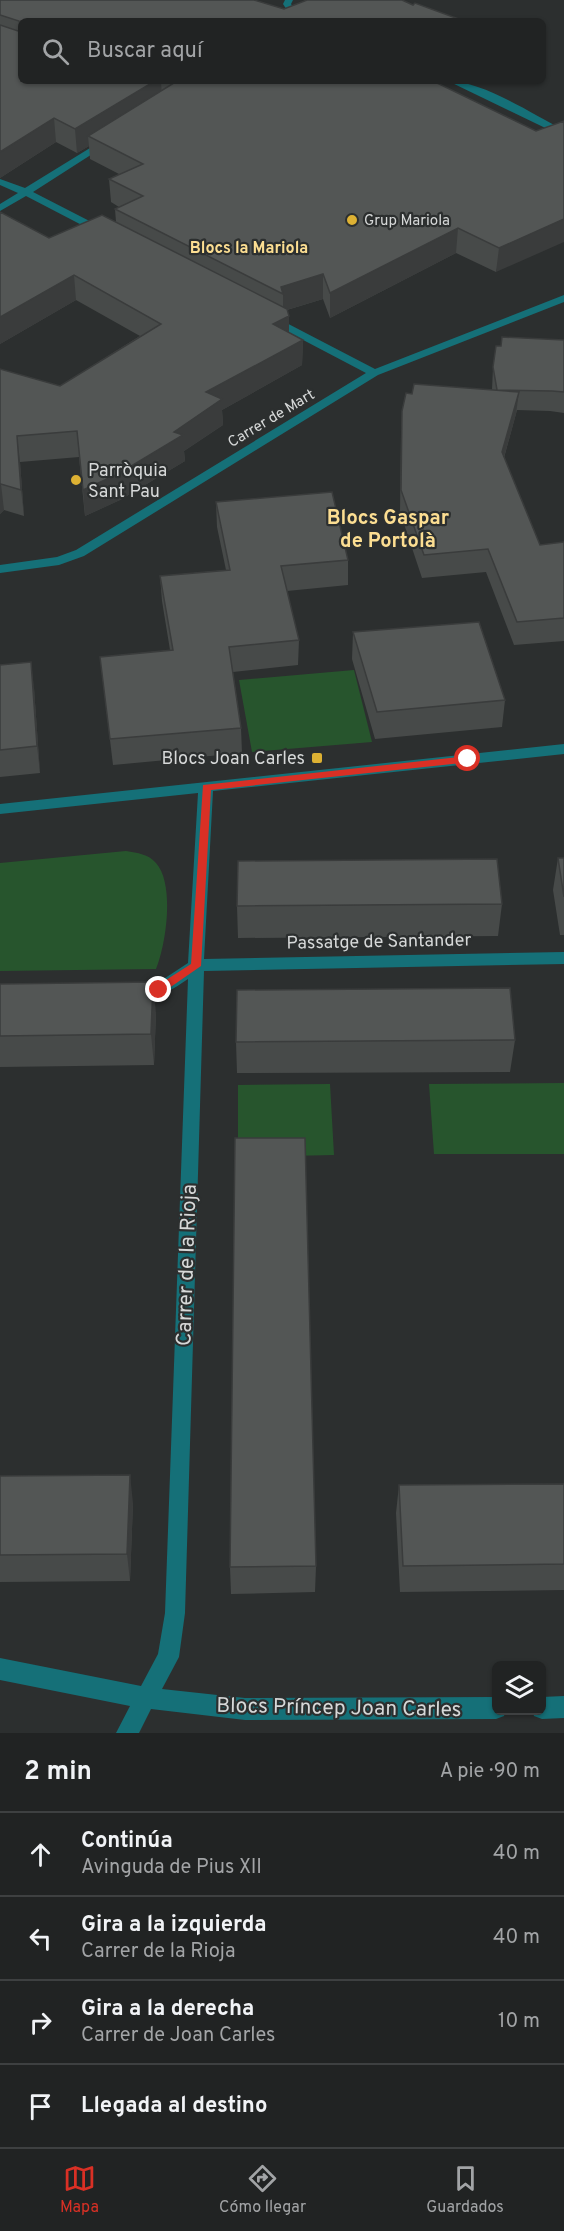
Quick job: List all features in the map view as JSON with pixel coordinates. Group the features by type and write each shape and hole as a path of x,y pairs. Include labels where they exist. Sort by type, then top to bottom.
{"street":[{"path":"289,0 287,4 297,18"},
{"path":"278,14 290,18"},
{"path":"459,84 491,97 564,135"},
{"path":"0,208 113,137"},
{"path":"0,182 25,192 112,237"},
{"name":"Carrer de Mart","path":"0,569 58,561 80,553 374,373 564,298"},
{"path":"257,312 374,373"},
{"path":"0,809 564,749"},
{"name":"Carrer de la Rioja","path":"127,1733 168,1657 175,1613 196,966 206,787"},
{"name":"Passatge de Santander","path":"196,966 238,963 564,958"},
{"path":"113,991 159,990 196,966"},
{"name":"Blocs Príncep Joan Carles","path":"0,1669 146,1698 245,1709 492,1708"},
{"path":"546,1708 564,1707"}],"green space":[{"path":"354,670 372,742 252,752 239,680"},
{"path":"126,851 150,858 162,873 167,899 167,915 163,945 156,969 0,971 0,863"},
{"path":"564,1083 564,1154 434,1154 429,1084"},
{"path":"330,1084 334,1155 238,1157 238,1085"}],"building":[{"path":"0,0 254,0 284,9 307,0 402,0 456,18 18,18 18,21 0,15"},
{"path":"0,25 18,31 18,84 150,84 75,129 54,118 0,152"},
{"path":"172,84 439,84 536,131 564,121 564,219 499,248 458,228 330,293 323,274 281,287 283,294 115,209 143,196 109,179 143,164 88,136"},
{"path":"0,212 49,238 102,215 287,309 289,316 273,324 303,340 206,392 222,399 174,432 183,435 118,474 83,490 77,431 17,436 21,490 0,485 0,369 60,386 161,324 74,275 0,317"},
{"path":"502,337 564,340 564,392 497,390 493,367 496,346 501,346"},
{"path":"414,384 519,392 502,452 540,545 564,542 564,618 517,622 488,549 424,555 401,490 402,411 406,393 412,394"},
{"path":"332,492 348,560 281,566 299,640 229,647 241,728 110,739 100,657 173,650 160,576 230,570 216,502"},
{"path":"479,622 505,700 377,712 353,632"},
{"path":"31,662 37,746 0,750 0,665"},
{"path":"558,858 564,858 564,897"},
{"path":"497,859 502,904 237,906 238,861"},
{"path":"153,982 151,1034 0,1036 0,984"},
{"path":"510,988 515,1040 236,1042 237,990"},
{"path":"235,1138 305,1138 316,1566 230,1567"},
{"path":"130,1475 127,1554 0,1555 0,1476"},
{"path":"564,1484 564,1564 403,1566 399,1485"}],"place":[{"name":"Grup Mariola","path":"352,220"},
{"name":"Parròquia Sant Pau","path":"76,480"},
{"name":"Blocs Joan Carles","path":"317,758"}],"district":[{"name":"Blocs la Mariola","path":"249,247"},
{"name":"Blocs Gaspar de Portolà","path":"388,528"}],"route":[{"path":"159,990 196,966 206,787 468,759"}]}
